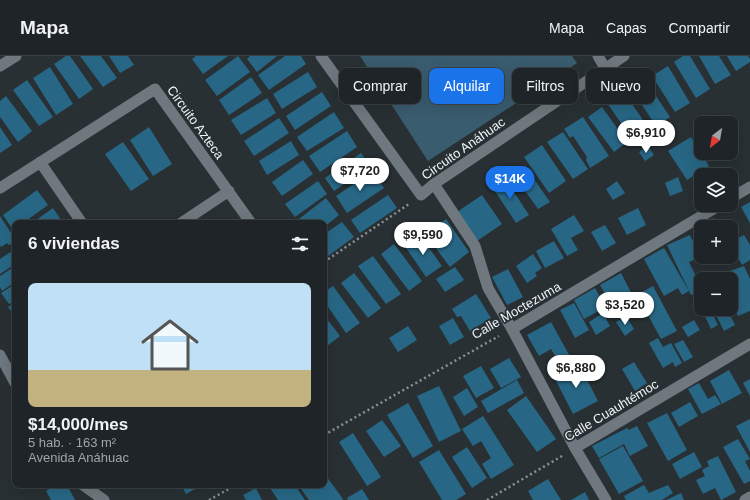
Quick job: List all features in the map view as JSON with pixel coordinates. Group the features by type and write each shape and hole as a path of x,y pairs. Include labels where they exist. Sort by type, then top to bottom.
{"street":[{"path":"0,66 16,56"},
{"name":"Circuito Anáhuac","path":"321,56 421,196 434,184 586,81"},
{"path":"598,56 605,68"},
{"name":"Circuito Anáhuac","path":"605,68 624,56"},
{"name":"Circuito Azteca","path":"0,188 155,89 249,220"},
{"path":"40,162 80,220"},
{"path":"434,184 475,246 488,288 512,329 575,448 606,500"},
{"path":"738,194 750,187"},
{"path":"186,220 229,191"},
{"name":"Calle Moctezuma","path":"512,329 708,212"},
{"name":"Calle Cuauhtémoc","path":"575,448 750,344"},
{"path":"0,355 12,377"},
{"path":"88,488 104,500"},
{"path":"745,500 750,497"}],"path":[{"path":"327,260 421,196"},
{"name":"Calle Moctezuma","path":"327,433 512,329"},
{"name":"Calle Cuauhtémoc","path":"487,500 575,448"},
{"path":"209,500 231,488"}],"shaded area":[{"path":"360,56 572,56 577,63 569,68 512,68 512,104 515,104 428,161 391,104 421,104 421,68 368,68"}],"building":[{"path":"66,56 70,56 93,89 79,99 54,64"},
{"path":"80,56 101,56 117,78 103,87"},
{"path":"109,56 128,56 134,65 120,73"},
{"path":"196,56 228,56 203,74 192,59"},
{"path":"238,56 250,72 217,96 205,80"},
{"path":"250,56 277,56 257,72 247,59"},
{"path":"285,56 301,56 306,64 269,90 258,75"},
{"path":"683,56 690,56 710,89 696,98 674,62"},
{"path":"699,56 719,56 731,75 715,84"},
{"path":"727,56 748,56 750,62 736,71"},
{"path":"668,66 690,103 675,112 655,81 655,74"},
{"path":"50,67 73,104 56,115 33,78"},
{"path":"308,72 317,87 282,109 273,94"},
{"path":"251,77 262,93 229,115 219,100"},
{"path":"27,80 53,117 39,126 13,90"},
{"path":"322,92 331,106 295,130 286,116"},
{"path":"655,94 670,117 656,126 641,104 655,104"},
{"path":"6,96 32,131 18,142 0,117 0,101"},
{"path":"267,98 276,113 241,135 231,120"},
{"path":"608,104 632,104 649,129 633,140"},
{"path":"602,107 627,142 614,152 588,117"},
{"path":"334,112 344,128 307,151 297,137"},
{"path":"583,117 609,156 590,168 586,160 587,157 573,136 570,138 564,129"},
{"path":"279,118 289,133 254,156 244,141"},
{"path":"0,127 12,145 0,153"},
{"path":"149,127 172,164 153,176 130,140"},
{"path":"347,131 357,147 320,172 309,156"},
{"path":"563,132 588,169 573,179 547,142"},
{"path":"691,137 694,142 694,160 705,160 709,166 706,168 694,168 694,176 687,180 668,151"},
{"path":"291,141 299,155 267,175 259,161"},
{"path":"123,142 149,179 131,191 105,154"},
{"path":"542,145 566,181 549,193 524,157"},
{"path":"648,146 654,155 645,161 639,152"},
{"path":"361,153 370,166 334,191 325,178"},
{"path":"303,160 313,174 282,196 272,182"},
{"path":"525,166 550,202 538,209 513,174"},
{"path":"373,171 384,188 347,213 336,196"},
{"path":"504,177 529,215 516,223 491,185"},
{"path":"678,177 683,191 670,196 665,183"},
{"path":"318,181 327,194 295,217 285,204"},
{"path":"617,181 625,193 613,200 606,189"},
{"path":"37,190 48,205 27,220 12,220 12,228 3,215"},
{"path":"388,195 397,208 360,233 351,220"},
{"path":"482,195 502,224 477,241 457,212"},
{"path":"326,198 339,215 327,225 327,220 298,220"},
{"path":"750,202 750,223 741,207"},
{"path":"53,208 61,220 36,220"},
{"path":"638,208 646,225 627,235 618,218"},
{"path":"574,215 584,231 571,238 578,250 567,256 551,229"},
{"path":"0,216 12,234 12,244 9,245 7,243 1,247"},
{"path":"446,219 469,252 450,267 426,235"},
{"path":"342,222 354,237 327,257 327,232"},
{"path":"605,225 616,243 602,251 591,232"},
{"path":"419,234 442,266 426,277 404,245"},
{"path":"690,235 694,244 694,260 689,262 694,272 694,294 691,295 667,245"},
{"path":"744,235 750,245 750,260 742,265 738,258 738,238"},
{"path":"554,241 564,258 545,268 536,251"},
{"path":"394,244 422,281 409,291 381,254"},
{"path":"664,248 689,291 682,295 678,288 664,296 644,259"},
{"path":"12,251 12,266 0,274 0,259"},
{"path":"533,254 542,268 535,273 537,276 527,283 516,266"},
{"path":"373,256 401,294 386,304 358,266"},
{"path":"744,266 750,279 750,311 738,316 738,272 730,271"},
{"path":"455,267 464,280 445,292 436,279"},
{"path":"12,268 12,284 2,291 0,287 0,276"},
{"path":"508,269 523,297 507,305 492,277"},
{"path":"354,273 381,308 368,318 341,283"},
{"path":"621,273 637,304 617,315 600,285"},
{"path":"12,286 12,302 9,304 1,293"},
{"path":"333,286 360,323 346,333 327,305 327,290"},
{"path":"653,286 677,331 661,339 637,295"},
{"path":"595,288 606,307 584,319 574,300"},
{"path":"476,294 491,318 470,331 461,316 457,317 452,309"},
{"path":"574,303 589,330 575,338 560,310"},
{"path":"12,304 12,313 8,307"},
{"path":"603,313 610,326 596,335 589,322"},
{"path":"626,316 634,329 625,336 616,322"},
{"path":"705,316 714,316 718,325 711,329"},
{"path":"716,316 730,316 735,325 724,331"},
{"path":"453,318 464,337 450,345 439,326"},
{"path":"327,319 340,336 327,346"},
{"path":"694,320 700,330 688,337 682,327"},
{"path":"551,322 573,362 562,368 551,349 539,356 527,335"},
{"path":"408,326 417,340 398,352 389,338"},
{"path":"658,338 663,347 671,343 682,363 675,367 673,362 663,368 649,343"},
{"path":"683,340 693,357 684,362 674,344"},
{"path":"509,358 521,377 501,388 490,369"},
{"path":"634,362 647,383 635,391 622,369"},
{"path":"579,364 598,401 573,414 554,377"},
{"path":"481,366 494,388 476,398 463,376"},
{"path":"729,370 742,393 722,404 710,381"},
{"path":"750,379 750,396 743,383"},
{"path":"517,380 524,393 488,413 481,401"},
{"path":"699,383 708,399 715,395 721,404 702,414 688,389"},
{"path":"439,386 461,431 439,442 417,396"},
{"path":"467,388 478,407 464,416 453,397"},
{"path":"526,396 556,439 537,452 507,410"},
{"path":"690,402 698,416 679,427 671,413"},
{"path":"408,403 433,446 413,458 387,415"},
{"path":"667,413 687,450 668,461 647,423"},
{"path":"483,416 514,465 491,479 482,464 491,458 481,441 473,446 462,429"},
{"path":"750,419 750,452 736,426"},
{"path":"382,420 401,446 384,457 366,431"},
{"path":"637,426 648,446 630,456 624,444 599,458 592,446 627,428 629,430"},
{"path":"353,433 381,477 367,486 339,442"},
{"path":"738,439 750,459 745,461 750,471 750,481 744,484 723,447"},
{"path":"623,446 643,481 619,494 599,459"},
{"path":"467,447 487,478 472,488 452,457"},
{"path":"439,450 466,494 456,500 442,500 419,462"},
{"path":"694,452 702,467 680,479 672,464"},
{"path":"718,456 736,492 721,500 715,488 703,494 696,480 705,476 702,470 709,466 707,461"},
{"path":"327,477 343,499 342,500 309,500 300,488 327,488"},
{"path":"548,479 561,500 533,500 528,491"},
{"path":"644,485 649,493 668,485 673,493 662,500 626,500 624,496"},
{"path":"51,488 69,488 75,500 51,500 46,491"},
{"path":"183,488 197,488 186,494"},
{"path":"256,488 262,500 246,500 243,495"},
{"path":"270,488 297,488 305,500 278,500"},
{"path":"362,489 369,500 348,500 347,498"},
{"path":"585,492 589,500 571,500"},
{"path":"681,493 684,500 666,500"}]}
